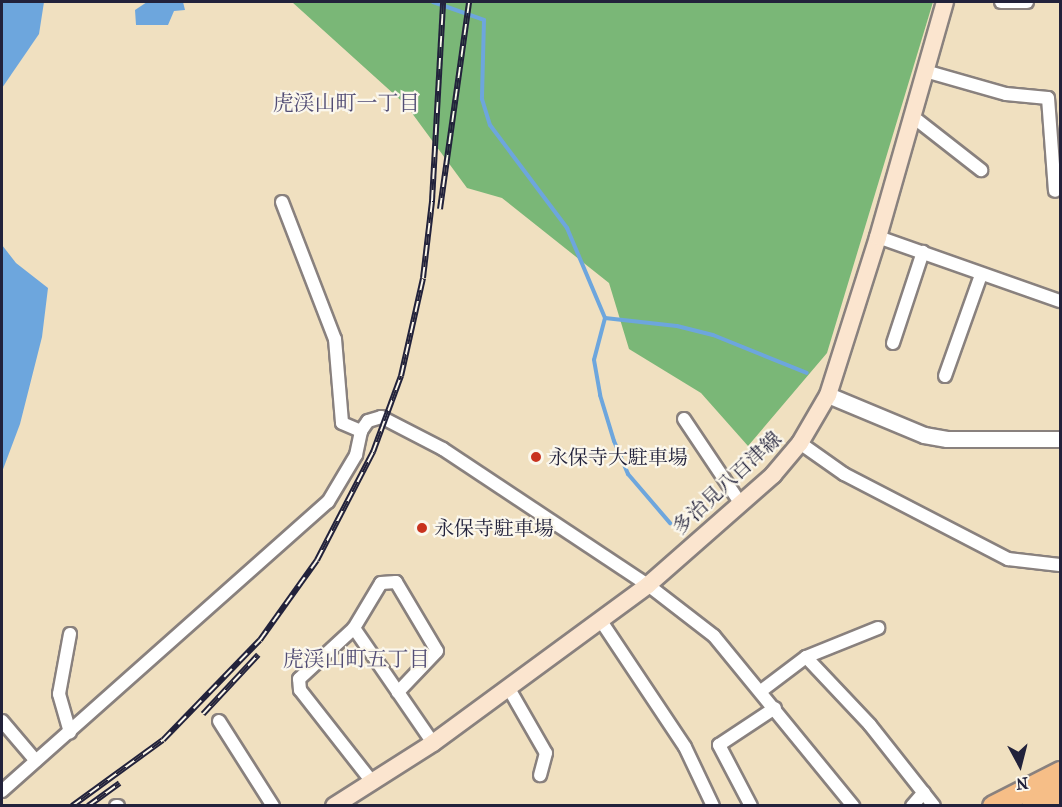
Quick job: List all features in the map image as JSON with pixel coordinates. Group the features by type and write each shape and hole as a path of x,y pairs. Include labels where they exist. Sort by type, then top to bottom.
{"highway":[{"path":"993,806 1060,772"},
{"path":"1032,806 1060,792"}],"main road":[{"name":"多治見八百津線","path":"334,806 433,743 648,585 741,504 800,444 828,395 878,237 945,2"}],"street":[{"path":"1001,2 1027,2"},
{"path":"925,71 1006,94 1048,98 1055,191"},
{"path":"912,116 981,170"},
{"path":"282,202 335,339 342,423 361,431"},
{"path":"878,237 1060,301"},
{"path":"893,343 923,252"},
{"path":"945,376 981,274"},
{"path":"828,395 936,437 1060,439"},
{"path":"2,791 328,502 345,480 356,455 361,431 368,422 381,417 393,421 443,449 648,585 714,636 853,806"},
{"path":"684,419 741,504"},
{"path":"800,444 844,474 1008,559 1060,565"},
{"path":"372,783 300,690 299,679 354,628 381,583 396,582 438,651 398,692"},
{"path":"601,621 685,747 712,806"},
{"path":"761,691 806,657 878,627"},
{"path":"354,628 433,743"},
{"path":"70,634 59,694 70,732"},
{"path":"806,657 870,725 934,806"},
{"path":"508,687 546,753 540,775"},
{"path":"751,806 720,745 775,708"},
{"path":"2,721 36,761"},
{"path":"219,721 273,806"},
{"path":"912,806 924,792"}],"green space":[{"path":"292,2 933,2 827,353 748,446 701,393 629,349 609,283 502,198 467,188 406,105"}],"water":[{"path":"2,2 44,2 39,34 2,88"},
{"path":"147,2 183,2 185,10 174,11 168,25 136,25 135,10"},
{"path":"2,245 16,263 48,288 42,337 20,424 2,472"}],"waterway":[{"path":"433,2 484,20 482,99 490,125 567,228 605,318 594,360 600,395 614,441 628,474 670,523"},
{"path":"605,318 677,326 713,335 807,373"}],"railway":[{"path":"72,806 163,740 260,640 317,560 373,452 401,376 423,278 432,201 443,2"},
{"path":"440,209 469,2"},
{"path":"203,714 258,655"},
{"path":"88,806 120,783"}],"place":[{"name":"永保寺大駐車場","path":"536,457"},
{"name":"永保寺駐車場","path":"422,528"}],"district":[{"name":"虎渓山町一丁目","path":"346,103"},
{"name":"虎渓山町五丁目","path":"356,659"}]}
